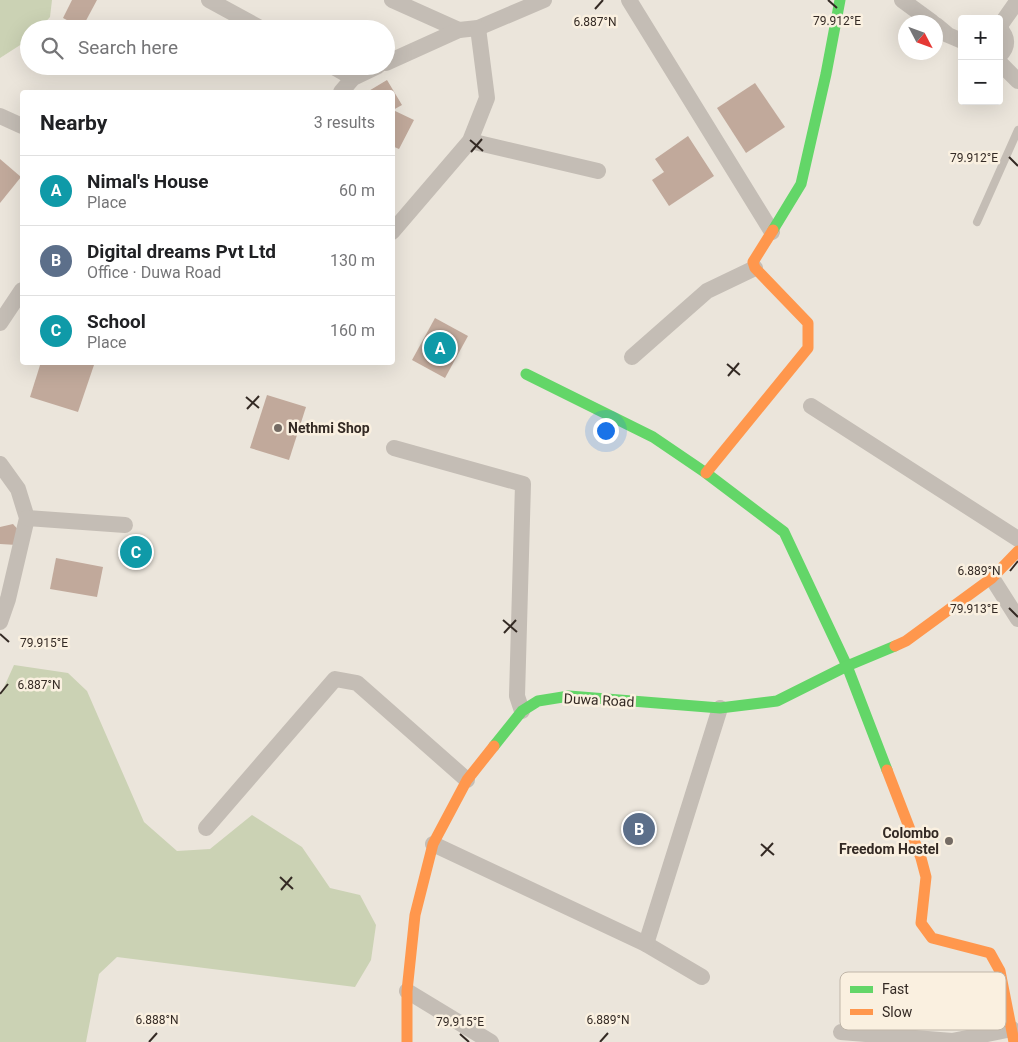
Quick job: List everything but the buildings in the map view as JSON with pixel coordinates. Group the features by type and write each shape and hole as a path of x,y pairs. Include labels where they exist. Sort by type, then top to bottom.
{"street":[{"path":"208,0 245,20"},
{"path":"392,0 459,30"},
{"path":"395,59 459,30 478,28 544,0"},
{"path":"629,0 772,232"},
{"path":"706,473 808,348 808,324 755,268 753,262 802,184 840,0"},
{"path":"902,0 922,15"},
{"path":"1003,22 1018,0"},
{"path":"395,228 470,141 487,98 478,28"},
{"path":"943,31 958,39"},
{"path":"1003,32 1007,40 1006,48 1003,51"},
{"path":"1003,66 1018,81"},
{"path":"348,75 353,78"},
{"path":"342,90 353,78 359,75"},
{"path":"0,116 20,125"},
{"path":"470,141 598,171"},
{"path":"632,357 707,291 755,268"},
{"path":"0,323 20,293"},
{"path":"526,374 653,437 706,473 784,532 847,666 921,858 926,877 921,923 932,938 990,952 1000,972"},
{"path":"811,406 1018,539"},
{"path":"394,448 523,484 517,696 522,711"},
{"path":"0,464 18,489 27,518 4,598 0,622"},
{"path":"27,518 125,525"},
{"name":"Duwa Road","path":"407,1042 407,991 415,915 433,844 467,780 522,711 538,700 569,696 720,708 777,701 847,666 906,641 992,578 1018,551"},
{"path":"992,578 1018,619"},
{"path":"206,828 335,679 357,683 467,780"},
{"path":"646,944 720,708"},
{"path":"433,844 646,944 702,977"},
{"path":"407,991 491,1042"},
{"path":"841,1032 952,1041 1013,1036 1006,1001"}],"lane":[{"path":"977,222 1018,130"}],"green space":[{"path":"0,0 52,0 50,17 47,20 20,20 20,45 0,58"},
{"path":"14,665 68,673 87,691 144,822 177,851 210,849 252,815 302,847 330,888 360,895 376,925 371,960 355,987 117,957 99,974 86,1042 0,1042 0,696"}],"traffic: fast":[{"path":"773,230 801,184 826,74 840,0"},
{"path":"526,374 653,437 706,473 784,532 847,666 887,770"},
{"path":"494,746 522,711 538,701 569,696 720,708 777,701 847,666 895,646"}],"traffic: slow":[{"path":"706,473 808,348 808,323 755,268 753,262 773,230"},
{"path":"895,646 906,641 992,578 1018,551"},
{"path":"407,1042 407,991 415,915 433,844 467,780 494,746"},
{"path":"887,770 921,858 926,877 921,923 932,938 990,953 1000,972"},
{"path":"1006,1001 1014,1042"}],"place":[{"name":"Nimal's House","path":"440,348"},
{"name":"Nethmi Shop","path":"278,428"},
{"name":"School","path":"136,552"},
{"name":"Digital dreams Pvt Ltd","path":"639,829"},
{"name":"Colombo Freedom Hostel","path":"949,841"}]}
